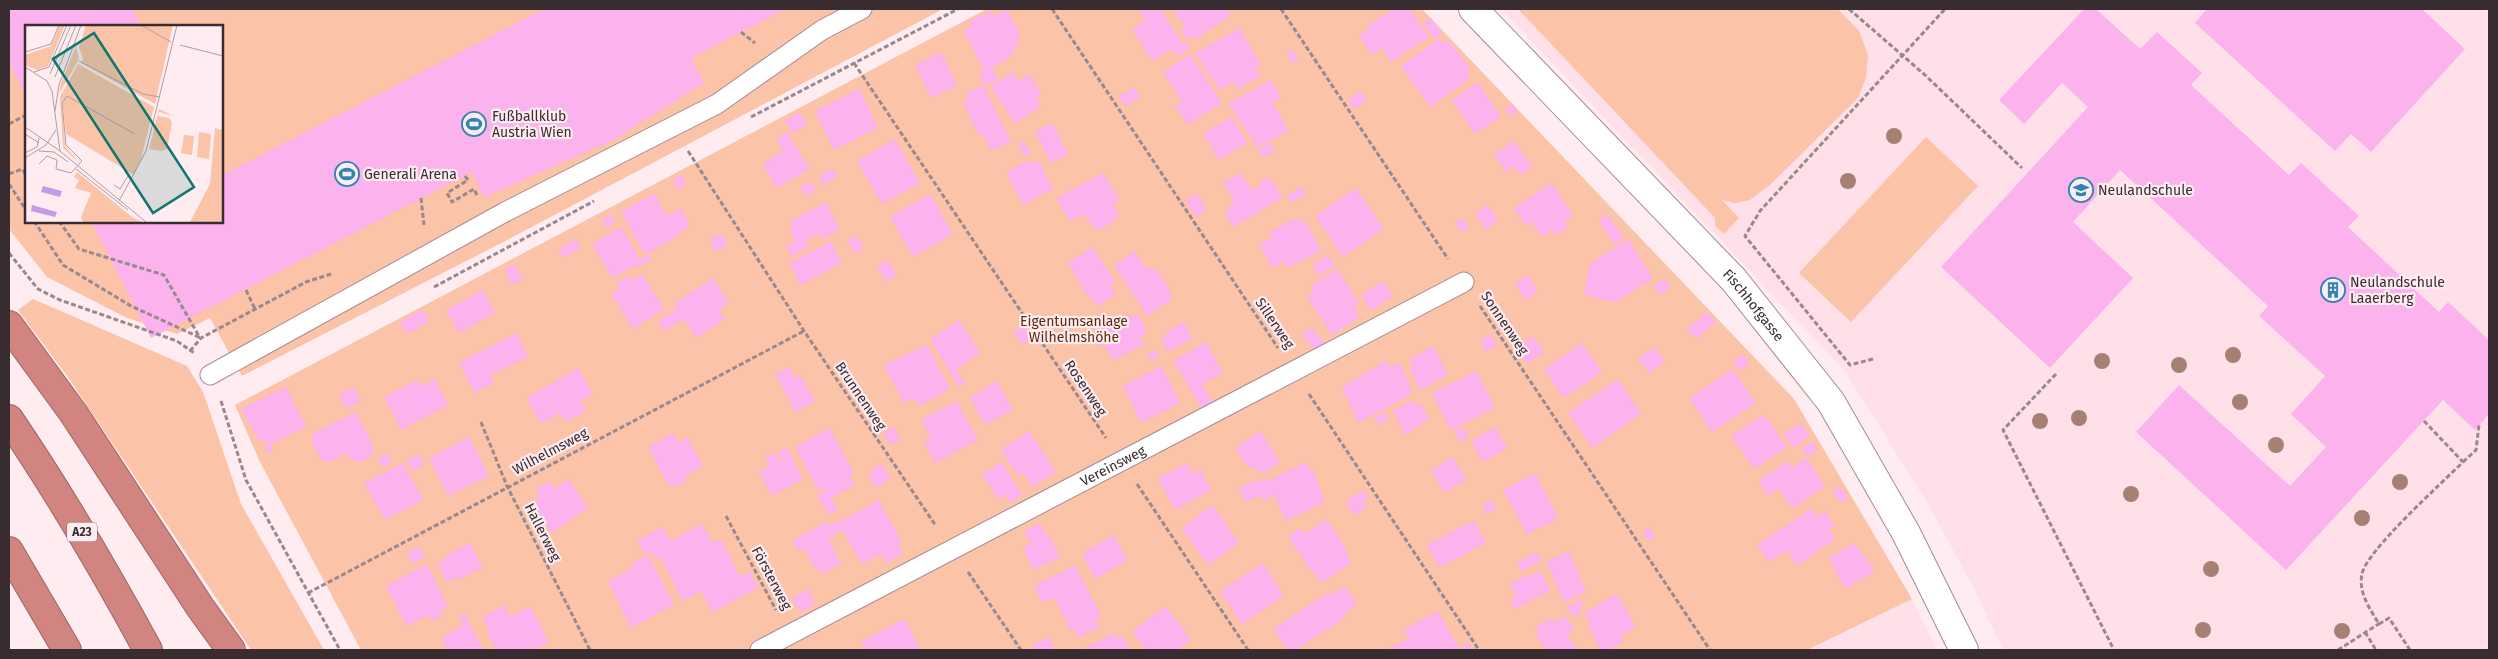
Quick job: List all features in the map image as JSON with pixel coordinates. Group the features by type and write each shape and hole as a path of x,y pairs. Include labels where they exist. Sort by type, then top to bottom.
{"highway":[{"path":"9,325 74,414 200,607 231,650"},
{"name":"A23","path":"9,419 43,468 102,564 148,650"},
{"path":"9,551 67,650"}],"street":[{"name":"Fischhofgasse","path":"1473,9 1734,280 1831,402 1906,533 1964,650"}],"lane":[{"path":"210,375 505,212 716,104 822,30 862,9"},
{"name":"Vereinsweg","path":"760,650 1464,282"}],"path":[{"name":"Sillerweg","path":"1052,9 1478,650"},
{"name":"Sonnenweg","path":"1280,9 1710,650"},
{"path":"1849,9 1902,55 2022,168"},
{"path":"1874,359 1850,365 1744,236 1760,211 1945,9"},
{"name":"Rosenweg","path":"854,63 1248,650"},
{"path":"9,124 25,116"},
{"name":"Brunnenweg","path":"688,151 804,331 1021,650"},
{"path":"9,174 22,169 25,174"},
{"path":"466,176 468,180 447,193 452,202 474,189"},
{"path":"9,184 25,208"},
{"path":"421,198 425,232"},
{"path":"35,222 63,265 130,306 201,338"},
{"path":"60,222 79,249 164,275 201,338"},
{"path":"9,253 38,289 60,300 177,341 190,350 207,368 220,398 246,480 340,650"},
{"path":"190,350 201,338 306,282"},
{"path":"246,290 255,309"},
{"name":"Wilhelmsweg","path":"308,593 804,331"},
{"path":"2056,374 2003,430 2114,650"},
{"path":"2424,421 2463,462"},
{"name":"Hallerweg","path":"482,422 508,486 590,650"},
{"path":"2379,624 2364,598 2362,573 2383,542 2476,450 2479,425"},
{"name":"Försterweg","path":"726,516 789,635"},
{"path":"2338,650 2389,618 2410,650"},
{"path":"2365,632 2376,650"}],"shaded area":[{"name":"Neulandschule","path":"1501,9 2489,9 2489,650 2003,650 1973,587 1932,511 1845,371"},
{"path":"1912,599 1937,650 1807,650"}],"green space":[{"name":"Fußballklub Austria Wien","path":"9,9 943,9 511,238 242,376 210,318 177,334 127,318 47,277 9,229"},
{"name":"Eigentumsanlage Wilhelmshöhe","path":"987,9 1422,9 1794,399 1912,599 1807,650 361,650 260,462 235,405"},
{"path":"1518,9 1838,9 1859,31 1868,55 1866,78 1858,98 1771,184 1750,200 1735,203 1722,200 1739,218 1724,234 1715,226 1715,218"},
{"path":"1926,137 1978,186 1851,322 1799,273"},
{"path":"33,299 187,366 203,392 241,504 324,650 251,650 70,380 18,310"}],"building":[{"path":"9,9 132,9 140,25 25,25 25,94 9,63"},
{"name":"Generali Arena","path":"544,9 786,9 691,58 704,83 613,140 484,197 472,172 151,338 92,222 222,222 222,175"},
{"path":"1007,9 1019,33 1018,44 1008,59 992,67 998,79 985,85 979,74 984,71 964,31 972,27 969,21 992,11 994,16"},
{"path":"1160,9 1182,43 1186,41 1191,48 1177,57 1172,49 1152,61 1132,29 1145,21 1138,10"},
{"path":"1173,9 1226,9 1231,15 1194,40 1191,36 1186,39 1180,30 1185,27"},
{"path":"1393,9 1410,9 1429,37 1391,62 1382,48 1371,55 1359,36 1369,29 1367,26"},
{"name":"Neulandschule Laaerberg","path":"2084,9 2096,9 2140,49 2157,32 2202,73 2191,85 2289,175 2301,163 2359,216 2348,227 2439,312 2448,302 2489,340 2489,414 2475,430 2443,400 2286,570 2136,432 2179,385 2290,486 2326,447 2291,414 2325,376 2259,316 2268,306 2120,170 2073,222 2133,278 2050,368 1941,267 2088,107 2062,83 2024,124 1999,100"},
{"path":"2207,9 2422,9 2465,49 2371,152 2351,134 2335,151 2195,23"},
{"path":"1431,18 1442,34 1434,39 1423,22"},
{"path":"1240,28 1261,65 1255,68 1260,77 1237,89 1233,81 1220,90 1195,53"},
{"path":"1440,38 1443,43 1448,40 1471,70 1466,75 1469,79 1430,107 1401,66"},
{"path":"1292,49 1299,60 1292,63 1286,52"},
{"path":"941,52 957,85 931,98 915,65"},
{"path":"1190,54 1222,103 1188,125 1175,106 1182,102 1163,72"},
{"path":"1013,72 1018,81 1029,74 1042,94 1036,98 1041,106 1015,124 990,86"},
{"path":"1271,80 1281,98 1272,102 1289,131 1257,147 1228,103"},
{"path":"1478,82 1501,117 1475,134 1452,100"},
{"path":"983,85 1011,142 991,151 983,134 979,136 963,102 968,100 966,94"},
{"path":"1135,87 1141,98 1124,106 1119,96"},
{"path":"859,89 878,128 834,150 815,111"},
{"path":"1360,91 1367,100 1354,109 1348,100"},
{"path":"1512,104 1517,112 1511,116 1505,109"},
{"path":"800,112 807,125 792,133 785,120"},
{"path":"1232,117 1247,143 1219,160 1203,133"},
{"path":"1052,123 1068,154 1051,163 1035,132"},
{"path":"787,132 810,169 777,188 762,164 783,151 776,139"},
{"path":"895,139 920,183 882,204 857,161"},
{"path":"1023,141 1031,153 1025,156 1017,144"},
{"path":"1514,141 1532,167 1520,175 1514,166 1506,172 1494,155"},
{"path":"1270,143 1274,152 1263,158 1258,149"},
{"path":"1029,160 1030,164 1038,160 1053,189 1023,205 1006,172"},
{"path":"833,168 838,176 824,185 819,176"},
{"path":"1103,173 1119,199 1113,203 1119,213 1114,221 1096,231 1084,214 1069,221 1056,198"},
{"path":"1240,173 1252,190 1262,184 1260,181 1267,177 1269,181 1272,179 1282,198 1233,227 1225,214 1234,201 1223,183"},
{"path":"682,175 686,184 677,189 673,179"},
{"path":"811,181 815,191 805,196 800,187"},
{"path":"1552,183 1573,216 1565,222 1568,227 1556,236 1553,230 1542,237 1531,221 1526,225 1513,208"},
{"path":"1302,187 1307,194 1291,203 1287,195"},
{"path":"1356,188 1384,229 1343,257 1315,216"},
{"path":"654,193 667,216 681,208 690,226 677,234 678,236 645,255 621,212"},
{"path":"1197,193 1207,210 1196,217 1185,201"},
{"path":"930,194 953,234 913,257 890,217"},
{"path":"826,202 840,230 822,239 819,233 806,240 809,247 791,256 786,246 796,241 789,228 793,225 791,221"},
{"path":"1488,205 1498,221 1486,230 1475,213"},
{"path":"611,214 615,223 607,228 602,219"},
{"path":"1607,214 1624,238 1615,245 1598,221"},
{"path":"1298,217 1301,223 1305,220 1321,251 1287,268 1284,261 1272,268 1259,244 1272,238 1269,232"},
{"path":"1463,218 1469,228 1461,232 1455,223"},
{"path":"621,227 640,259 648,255 651,260 635,268 634,266 612,278 592,244"},
{"path":"724,234 726,248 713,250 711,236"},
{"path":"856,235 864,247 855,253 847,241"},
{"path":"576,239 581,248 563,258 558,250"},
{"path":"1628,239 1653,278 1616,302 1584,295 1590,264"},
{"path":"831,241 842,263 800,285 789,263"},
{"path":"1093,247 1115,282 1110,285 1116,294 1098,306 1092,297 1090,299 1067,263"},
{"path":"1135,251 1146,269 1151,266 1153,270 1156,268 1172,294 1169,296 1171,300 1147,316 1114,265"},
{"path":"1328,255 1335,266 1319,276 1312,265"},
{"path":"887,260 897,275 886,281 877,267"},
{"path":"515,264 523,280 511,285 504,270"},
{"path":"1337,269 1359,303 1354,307 1359,317 1332,335 1307,297 1314,292 1310,286"},
{"path":"642,274 664,309 633,329 611,294 619,289 616,284 628,276 632,280"},
{"path":"1528,275 1538,292 1525,300 1515,283"},
{"path":"713,278 729,303 719,310 725,319 697,338 683,319 664,331 658,321 677,309 674,304"},
{"path":"1665,278 1671,287 1660,295 1654,286"},
{"path":"1383,281 1393,296 1371,311 1361,295"},
{"path":"483,290 495,313 459,333 446,310"},
{"path":"423,310 429,322 406,334 400,322"},
{"path":"1707,312 1716,322 1696,339 1687,329"},
{"path":"1128,313 1131,318 1138,314 1147,332 1140,337 1145,344 1113,361 1104,344 1099,347 1093,337 1099,334 1097,330"},
{"path":"959,320 980,353 956,370 965,383 959,387 930,339"},
{"path":"1184,322 1192,339 1167,352 1161,338 1168,334 1167,331"},
{"path":"1023,326 1032,338 1022,345 1013,332"},
{"path":"1312,327 1325,344 1314,350 1302,334"},
{"path":"517,333 528,357 490,375 494,383 474,393 459,362"},
{"path":"1490,334 1497,345 1486,352 1480,341"},
{"path":"1533,336 1544,352 1527,364 1516,348"},
{"path":"1206,342 1223,373 1202,384 1214,405 1203,410 1173,361"},
{"path":"1582,343 1602,372 1564,398 1544,369"},
{"path":"927,344 950,389 919,406 914,398 904,403 884,366"},
{"path":"1433,346 1448,375 1420,390 1409,368 1413,366 1410,359"},
{"path":"1655,347 1665,362 1649,373 1638,358"},
{"path":"1156,350 1159,357 1150,361 1147,355"},
{"path":"1743,354 1750,364 1740,371 1733,361"},
{"path":"1387,360 1390,367 1399,363 1411,386 1409,387 1412,394 1358,423 1342,387"},
{"path":"1162,366 1180,403 1141,423 1123,386"},
{"path":"789,367 795,378 800,375 815,401 795,412 775,374"},
{"path":"578,368 593,394 581,401 586,411 566,422 560,413 541,424 527,398"},
{"path":"1732,369 1756,403 1712,432 1689,398"},
{"path":"1476,371 1495,407 1451,430 1432,393"},
{"path":"435,379 448,405 401,430 384,397 417,380 420,386"},
{"path":"1618,379 1641,414 1592,448 1568,413"},
{"path":"997,381 1013,410 985,425 970,397"},
{"path":"286,387 306,427 271,444 273,451 267,453 264,446 268,444 266,439 260,442 241,409"},
{"path":"354,387 361,401 346,409 339,395"},
{"path":"957,401 978,440 935,463 924,442 931,439 921,420"},
{"path":"1412,401 1417,405 1421,404 1429,419 1405,435 1393,410"},
{"path":"356,412 374,448 371,456 360,462 350,459 347,453 330,462 321,459 312,442 314,433"},
{"path":"1385,412 1389,419 1377,425 1374,418"},
{"path":"1764,414 1787,447 1754,469 1731,436"},
{"path":"1801,423 1810,436 1793,448 1784,434"},
{"path":"894,427 901,439 890,445 883,432"},
{"path":"1463,427 1468,438 1460,442 1454,431"},
{"path":"1495,427 1507,448 1483,462 1471,441"},
{"path":"830,428 854,473 850,475 855,485 831,498 838,509 828,515 817,495 826,491 825,488 819,491 795,447"},
{"path":"1029,431 1056,472 1032,487 1023,472 1018,476 1001,450"},
{"path":"1260,431 1280,462 1264,473 1262,470 1258,473 1253,466 1249,469 1235,448"},
{"path":"673,433 678,442 688,438 703,466 684,477 687,481 674,488 672,483 668,486 648,447"},
{"path":"469,437 489,476 448,496 429,458"},
{"path":"1812,442 1818,450 1808,457 1802,448"},
{"path":"787,448 803,479 772,496 759,472 770,466 765,457 775,452 780,461 782,460 778,452"},
{"path":"387,453 392,462 383,467 378,458"},
{"path":"419,454 424,465 412,471 407,460"},
{"path":"1453,457 1466,480 1444,493 1431,470"},
{"path":"1806,458 1825,486 1792,509 1778,488 1768,496 1758,481 1788,461 1792,468"},
{"path":"1002,462 1022,495 1010,503 1005,494 998,499 982,474"},
{"path":"1306,462 1310,471 1313,470 1325,502 1286,521 1274,495 1265,501 1261,495 1246,502 1239,488 1254,480 1256,483 1265,478 1267,481"},
{"path":"403,463 423,500 385,520 364,483"},
{"path":"881,463 891,478 876,488 870,478 871,470"},
{"path":"1187,463 1193,474 1201,470 1211,490 1175,510 1158,478"},
{"path":"1535,473 1558,518 1527,535 1503,490"},
{"path":"569,479 588,508 552,533 532,503 540,497 536,490 549,481 554,489"},
{"path":"1839,486 1848,497 1841,503 1832,493"},
{"path":"1364,490 1369,498 1363,502 1367,508 1354,515 1346,501"},
{"path":"879,500 902,543 898,545 903,554 886,563 881,554 861,564 843,530 828,539 841,564 821,574 817,567 814,568 804,548 799,551 793,540 828,521 830,525 839,522"},
{"path":"1491,500 1496,510 1487,514 1482,505"},
{"path":"1213,505 1239,543 1208,565 1181,528"},
{"path":"1811,509 1817,517 1825,511 1835,526 1829,530 1835,539 1797,566 1787,550 1769,562 1757,545"},
{"path":"1327,519 1348,552 1346,553 1352,563 1321,583 1288,536 1300,528 1304,534"},
{"path":"1474,520 1486,543 1439,568 1427,545"},
{"path":"1040,523 1046,536 1049,535 1060,557 1033,570 1023,548 1031,544 1024,531"},
{"path":"702,524 712,543 721,539 740,577 750,572 758,588 712,612 701,591 683,601 660,557 656,559 652,551 645,555 637,541 663,527 670,541"},
{"path":"1649,527 1655,537 1649,542 1642,532"},
{"path":"1113,535 1128,560 1095,579 1082,554"},
{"path":"470,543 483,567 459,580 457,577 447,582 438,563 447,557 446,555"},
{"path":"1854,543 1875,571 1846,589 1833,569 1835,568 1829,558"},
{"path":"419,547 425,558 412,564 407,553"},
{"path":"1569,551 1586,592 1564,602 1546,562"},
{"path":"1537,552 1542,560 1522,572 1517,562"},
{"path":"648,555 674,605 631,628 608,581 633,568 631,564"},
{"path":"1263,563 1284,596 1242,624 1220,591"},
{"path":"427,564 448,607 440,611 442,616 432,621 429,615 406,626 386,586"},
{"path":"1075,565 1101,616 1095,619 1100,627 1078,638 1074,629 1071,631 1054,598 1042,603 1034,586"},
{"path":"1540,571 1551,590 1515,609 1510,600 1516,596 1510,584 1526,575 1528,577"},
{"path":"1345,586 1357,604 1343,614 1345,618 1295,650 1287,650 1273,629 1329,592 1331,595"},
{"path":"808,589 815,604 800,612 792,598"},
{"path":"1617,594 1636,627 1621,636 1624,641 1607,650 1601,650 1584,613"},
{"path":"1580,599 1583,603 1578,615 1574,618 1567,607"},
{"path":"504,605 510,617 530,606 549,642 534,650 496,650 486,630 489,629 482,617"},
{"path":"1166,606 1191,640 1177,650 1146,650 1132,631"},
{"path":"1438,611 1460,650 1387,650 1409,638 1404,629"},
{"path":"465,614 484,650 448,650 441,638 463,625 459,617"},
{"path":"1565,616 1574,629 1567,635 1578,650 1546,650 1536,636 1539,634 1534,628 1552,618 1555,623"},
{"path":"905,619 920,649 866,650 861,641"},
{"path":"1114,633 1117,638 1123,636 1130,650 1082,650"},
{"path":"1049,637 1054,647 1048,650 1034,650 1032,645"},
{"path":"1468,643 1473,650 1463,650 1461,647"}],"place":[{"name":"Fußballklub Austria Wien","path":"474,124"},
{"name":"Generali Arena","path":"347,174"},
{"name":"Neulandschule","path":"2081,190"},
{"name":"Neulandschule Laaerberg","path":"2333,290"}]}
